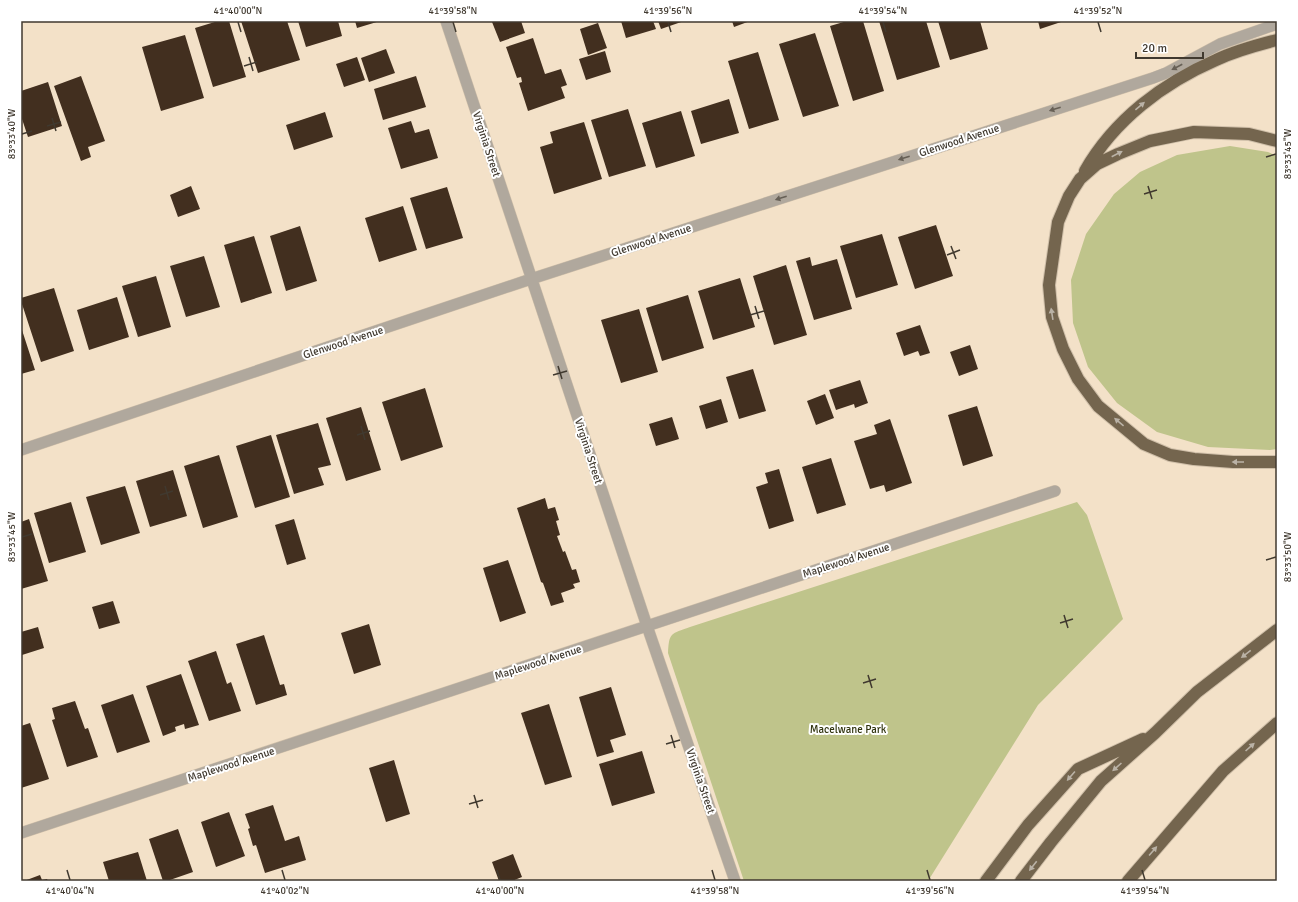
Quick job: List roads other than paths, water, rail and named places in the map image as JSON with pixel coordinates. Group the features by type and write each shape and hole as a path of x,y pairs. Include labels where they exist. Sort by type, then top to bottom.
{"highway":[{"path":"1277,40 1217,59 1190,72 1169,84 1138,108 1114,132 1094,155 1069,196 1058,222 1049,285 1052,317 1063,349 1078,379 1098,406 1144,444 1170,455 1194,459 1233,462 1277,462"},
{"path":"1080,179 1097,164 1132,147 1150,141 1194,132 1249,134 1277,141"},
{"path":"1021,881 1101,781 1155,733 1197,692 1277,630"},
{"path":"1128,881 1223,771 1277,723"},
{"path":"986,881 1028,825 1078,768 1155,733"}],"street":[{"name":"Virginia Street","path":"446,21 647,626 735,881"},
{"name":"Glenwood Avenue","path":"21,450 532,279 1166,73 1220,44 1277,24"},
{"name":"Maplewood Avenue","path":"21,833 1055,491"}],"park label":[{"name":"Macelwane Park","path":"848,729"}]}
